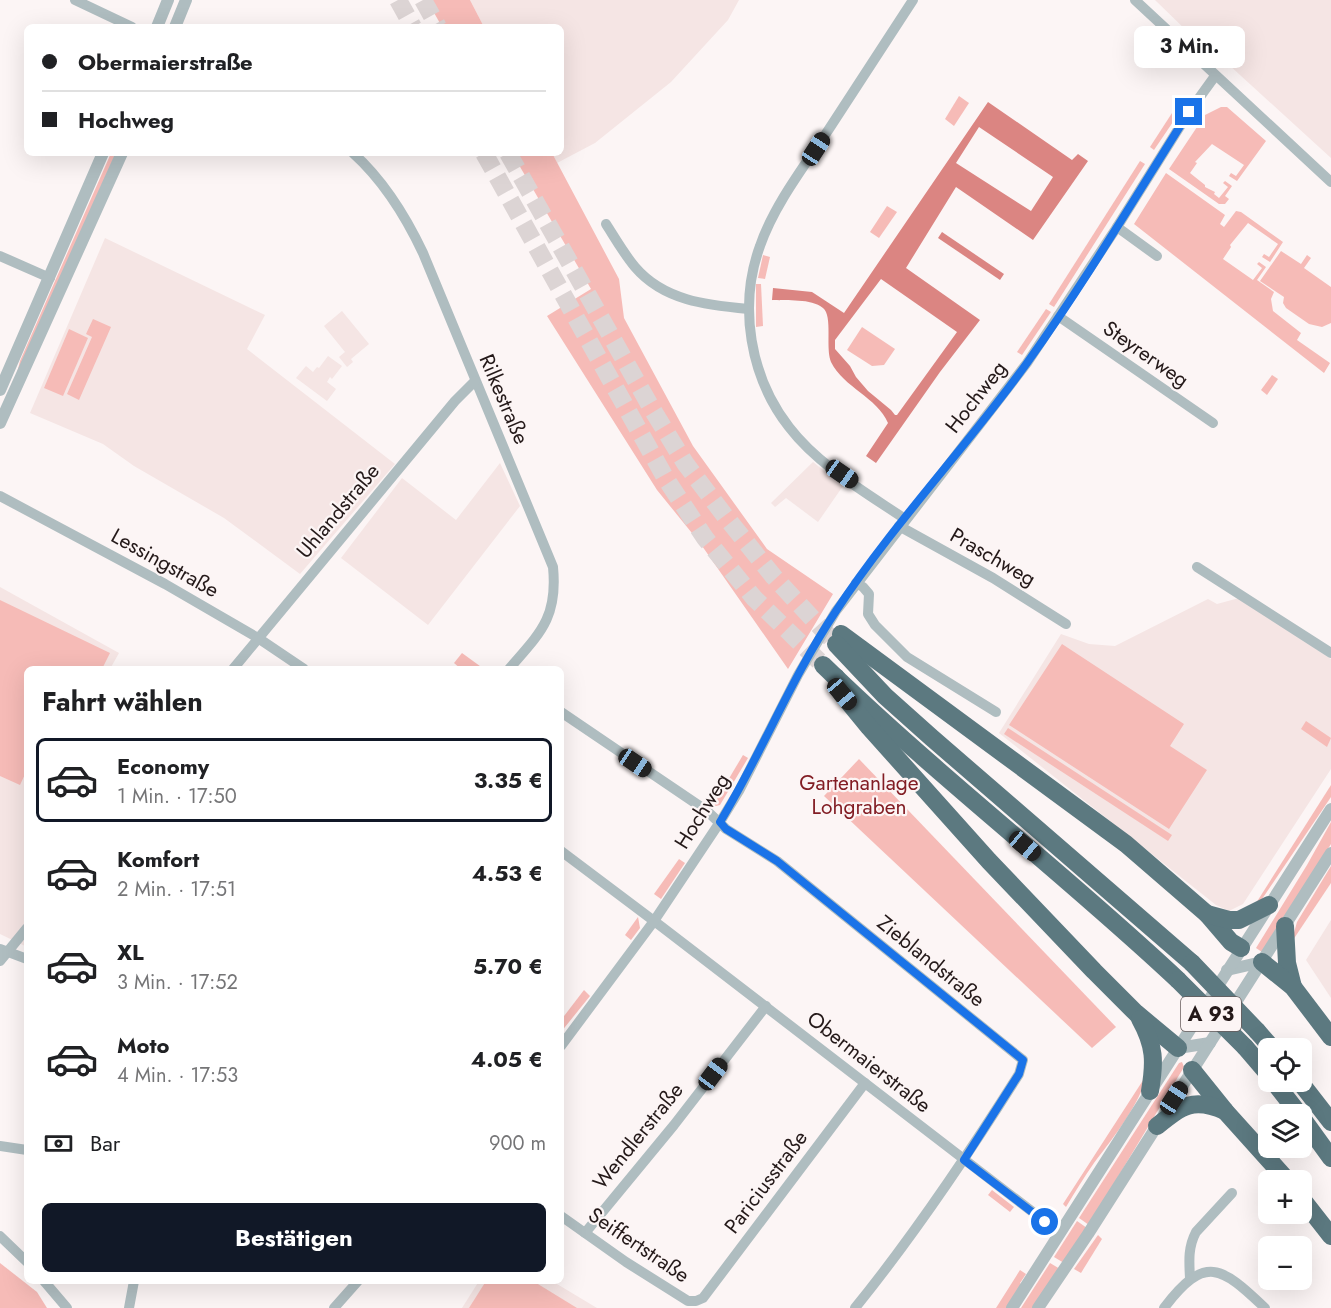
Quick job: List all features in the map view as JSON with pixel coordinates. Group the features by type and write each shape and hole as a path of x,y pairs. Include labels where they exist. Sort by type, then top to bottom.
{"highway":[{"name":"A 93","path":"1207,914 1126,844 838,639 885,696 1192,963 1263,1038"},
{"name":"A 93","path":"1136,1013 989,861 911,776 842,694 830,671 959,790 1105,913 1178,980 1258,1062"},
{"path":"1207,914 1229,920 1239,920 1269,905"},
{"path":"1207,914 1232,942 1241,948"},
{"path":"1285,926 1287,963 1293,987"},
{"path":"1262,962 1293,987 1331,1037"},
{"path":"1136,1013 1178,1048"},
{"path":"1136,1013 1149,1035 1154,1056 1150,1091"},
{"path":"1192,1070 1278,1170"},
{"path":"1282,1092 1291,1104"},
{"path":"1308,1092 1331,1122"},
{"path":"1157,1126 1190,1104 1210,1105 1225,1111"},
{"path":"1312,1131 1331,1158"},
{"path":"1312,1212 1331,1236"}],"street":[{"path":"75,0 126,24"},
{"path":"158,24 168,0"},
{"path":"176,24 186,0"},
{"name":"Praschweg","path":"913,0 789,191 760,246 752,278 749,309 754,357 762,381 788,426 819,458 902,523 1066,624"},
{"path":"1135,0 1331,183"},
{"name":"Hochweg","path":"564,1042 654,921 720,822 740,790 816,643 856,583 999,400 1058,316 1189,112 1215,76"},
{"path":"0,390 102,156"},
{"path":"0,423 121,156"},
{"name":"Rilkestraße","path":"356,156 384,188 410,226 553,567 554,596 547,622 511,666"},
{"path":"606,224 633,266 661,290 691,302 749,309"},
{"path":"1117,227 1157,256"},
{"path":"0,256 50,278"},
{"name":"Steyrerweg","path":"1058,316 1213,423"},
{"name":"Uhlandstraße","path":"235,666 455,401 475,381"},
{"name":"Lessingstraße","path":"1,497 165,584 258,638 300,666"},
{"path":"1197,567 1331,653"},
{"path":"856,583 869,594 868,614 875,625 907,657 996,712"},
{"path":"564,714 720,822"},
{"path":"1012,1308 1331,809"},
{"name":"Zieblandstraße","path":"720,822 726,829 777,861 1023,1060 1019,1074 964,1160"},
{"path":"564,853 654,921"},
{"path":"1038,1308 1331,853"},
{"name":"Obermaierstraße","path":"654,921 1060,1233"},
{"path":"0,961 4,950 24,931"},
{"path":"1241,948 1262,962"},
{"path":"4,950 24,958"},
{"path":"1227,970 1262,962"},
{"name":"Wendlerstraße","path":"585,1233 674,1125 766,1006"},
{"path":"1178,1048 1210,1042"},
{"path":"1178,1048 1192,1070"},
{"name":"Pariciusstraße","path":"696,1301 703,1298 865,1083"},
{"path":"0,1146 24,1150"},
{"path":"855,1308 896,1257 964,1160"},
{"path":"1190,1278 1189,1250 1192,1240 1196,1232 1232,1193"},
{"name":"Seiffertstraße","path":"564,1218 679,1295 696,1301"},
{"path":"0,1236 24,1259"},
{"path":"1164,1308 1179,1288 1190,1278 1202,1273 1225,1275 1243,1286 1265,1308"},
{"path":"47,1284 67,1308"},
{"path":"129,1308 133,1284"},
{"path":"334,1308 355,1284"}],"shaded area":[{"path":"470,0 739,0 728,20 671,82 595,143 557,163 554,156 564,156 564,24 482,24"},
{"path":"1155,0 1331,0 1331,158 1193,32 1190,34"},
{"path":"988,102 1072,160 1078,154 1088,161 1033,240 956,187 906,268 980,320 876,463 866,456 888,423 876,406 844,379 831,362 826,312 812,303 772,300 773,288 812,292 844,313","holes":["979,127 1053,177 1031,211 956,163","881,279 957,332 897,415 868,391 835,349 835,340"]},
{"path":"942,232 1004,274 1000,280 938,238"},
{"path":"105,238 265,315 247,349 395,464 300,574 224,518 134,466 103,444 30,413"},
{"path":"342,311 369,344 351,359 353,362 347,367 339,357 345,352 324,326"},
{"path":"328,356 342,366 327,382 336,389 327,401 296,378 306,366 313,372 317,367 319,368"},
{"path":"813,462 843,486 818,522 786,498 775,507 771,503"},
{"path":"500,463 520,506 428,625 341,558 402,478 456,520"},
{"path":"0,587 119,653 112,666 24,666 24,946 0,934"},
{"path":"1239,598 1331,659 1331,769 1243,904 1229,911 1216,905 999,733 1061,634 1089,644 1115,646 1208,599 1217,604"},
{"path":"1331,920 1331,998 1306,960"},
{"path":"477,1284 557,1284 597,1308 462,1308"}],"green space":[{"path":"427,0 470,0 482,24 440,24"},
{"path":"959,96 969,103 954,126 945,119"},
{"path":"1221,107 1227,107 1266,141 1237,181 1229,176 1231,173 1236,176 1244,165 1212,144 1195,162 1197,163 1190,173 1205,187 1215,192 1214,194 1219,198 1228,187 1223,183 1225,181 1232,186 1225,196 1229,199 1225,204 1219,204 1169,169 1205,115"},
{"path":"1172,113 1177,116 1154,150 1150,147"},
{"path":"110,156 115,156 16,377 20,361"},
{"path":"514,156 554,156 619,279 624,318 693,446 767,549 833,594 788,669 700,543 657,490 547,316 591,289"},
{"path":"1140,161 1145,164 1054,307 1049,304"},
{"path":"1166,173 1225,215 1220,224 1224,227 1236,211 1241,212 1283,242 1270,262 1262,257 1264,254 1269,257 1278,244 1248,223 1230,245 1223,259 1253,280 1262,268 1257,264 1259,262 1266,267 1257,280 1274,292 1271,299 1273,311 1301,333 1297,340 1330,363 1324,373 1134,224"},
{"path":"887,206 897,212 879,238 870,232"},
{"path":"1281,251 1301,264 1307,255 1311,258 1304,268 1331,287 1331,323 1322,327 1309,324 1286,308 1283,303 1284,297 1260,281"},
{"path":"763,255 770,257 765,279 758,278"},
{"path":"756,284 761,284 763,326 756,327"},
{"path":"1046,309 1051,312 1022,355 1017,352"},
{"path":"93,319 111,327 79,400 67,394 92,337 86,334"},
{"path":"862,327 895,349 884,365 872,366 847,350"},
{"path":"69,329 88,338 63,396 44,388"},
{"path":"1272,375 1278,379 1267,395 1261,390"},
{"path":"0,600 110,653 104,666 24,666 24,776 20,785 0,776"},
{"path":"1062,644 1184,724 1170,746 1207,770 1169,829 1009,725"},
{"path":"462,653 480,666 458,666 454,663"},
{"path":"1306,721 1331,738 1327,747 1301,729"},
{"path":"1008,728 1172,835 1168,841 1004,734"},
{"path":"743,755 748,758 720,805 712,807"},
{"name":"Gartenanlage Lohgraben","path":"859,759 1116,1027 1092,1048 824,796"},
{"path":"1331,785 1331,797 1258,905 1251,911"},
{"path":"1331,822 1331,844 1262,952 1256,948"},
{"path":"679,859 685,863 661,899 654,894"},
{"path":"1331,866 1331,883 1291,943 1297,922"},
{"path":"638,917 640,928 631,940 625,935"},
{"path":"584,990 590,996 564,1028 564,1016"},
{"path":"1182,1062 1184,1067 1089,1225 1079,1218 1179,1063"},
{"path":"1149,1071 1133,1108 1090,1168 1066,1207 1063,1204"},
{"path":"992,1190 1014,1207 1010,1212 988,1195"},
{"path":"1077,1221 1087,1228 1064,1263 1054,1257"},
{"path":"1098,1235 1102,1239 1081,1273 1074,1269"},
{"path":"0,1263 37,1292 47,1308 0,1308"},
{"path":"1050,1263 1060,1269 1033,1308 1021,1308"},
{"path":"1020,1270 1026,1274 1020,1283 1022,1285 1007,1308 996,1308"},
{"path":"484,1284 538,1284 577,1308 469,1308"}],"tunnel":[{"path":"398,0 411,24"},
{"path":"423,0 436,24"},
{"path":"486,156 666,479 705,538 754,598 823,665"},
{"path":"510,156 652,409 685,463 774,577 836,644"}],"route":[{"path":"1045,1222 964,1160 1019,1074 1023,1060 777,861 726,829 720,822 740,790 798,675 836,611 899,526 1027,363 1117,227 1189,112"}]}
